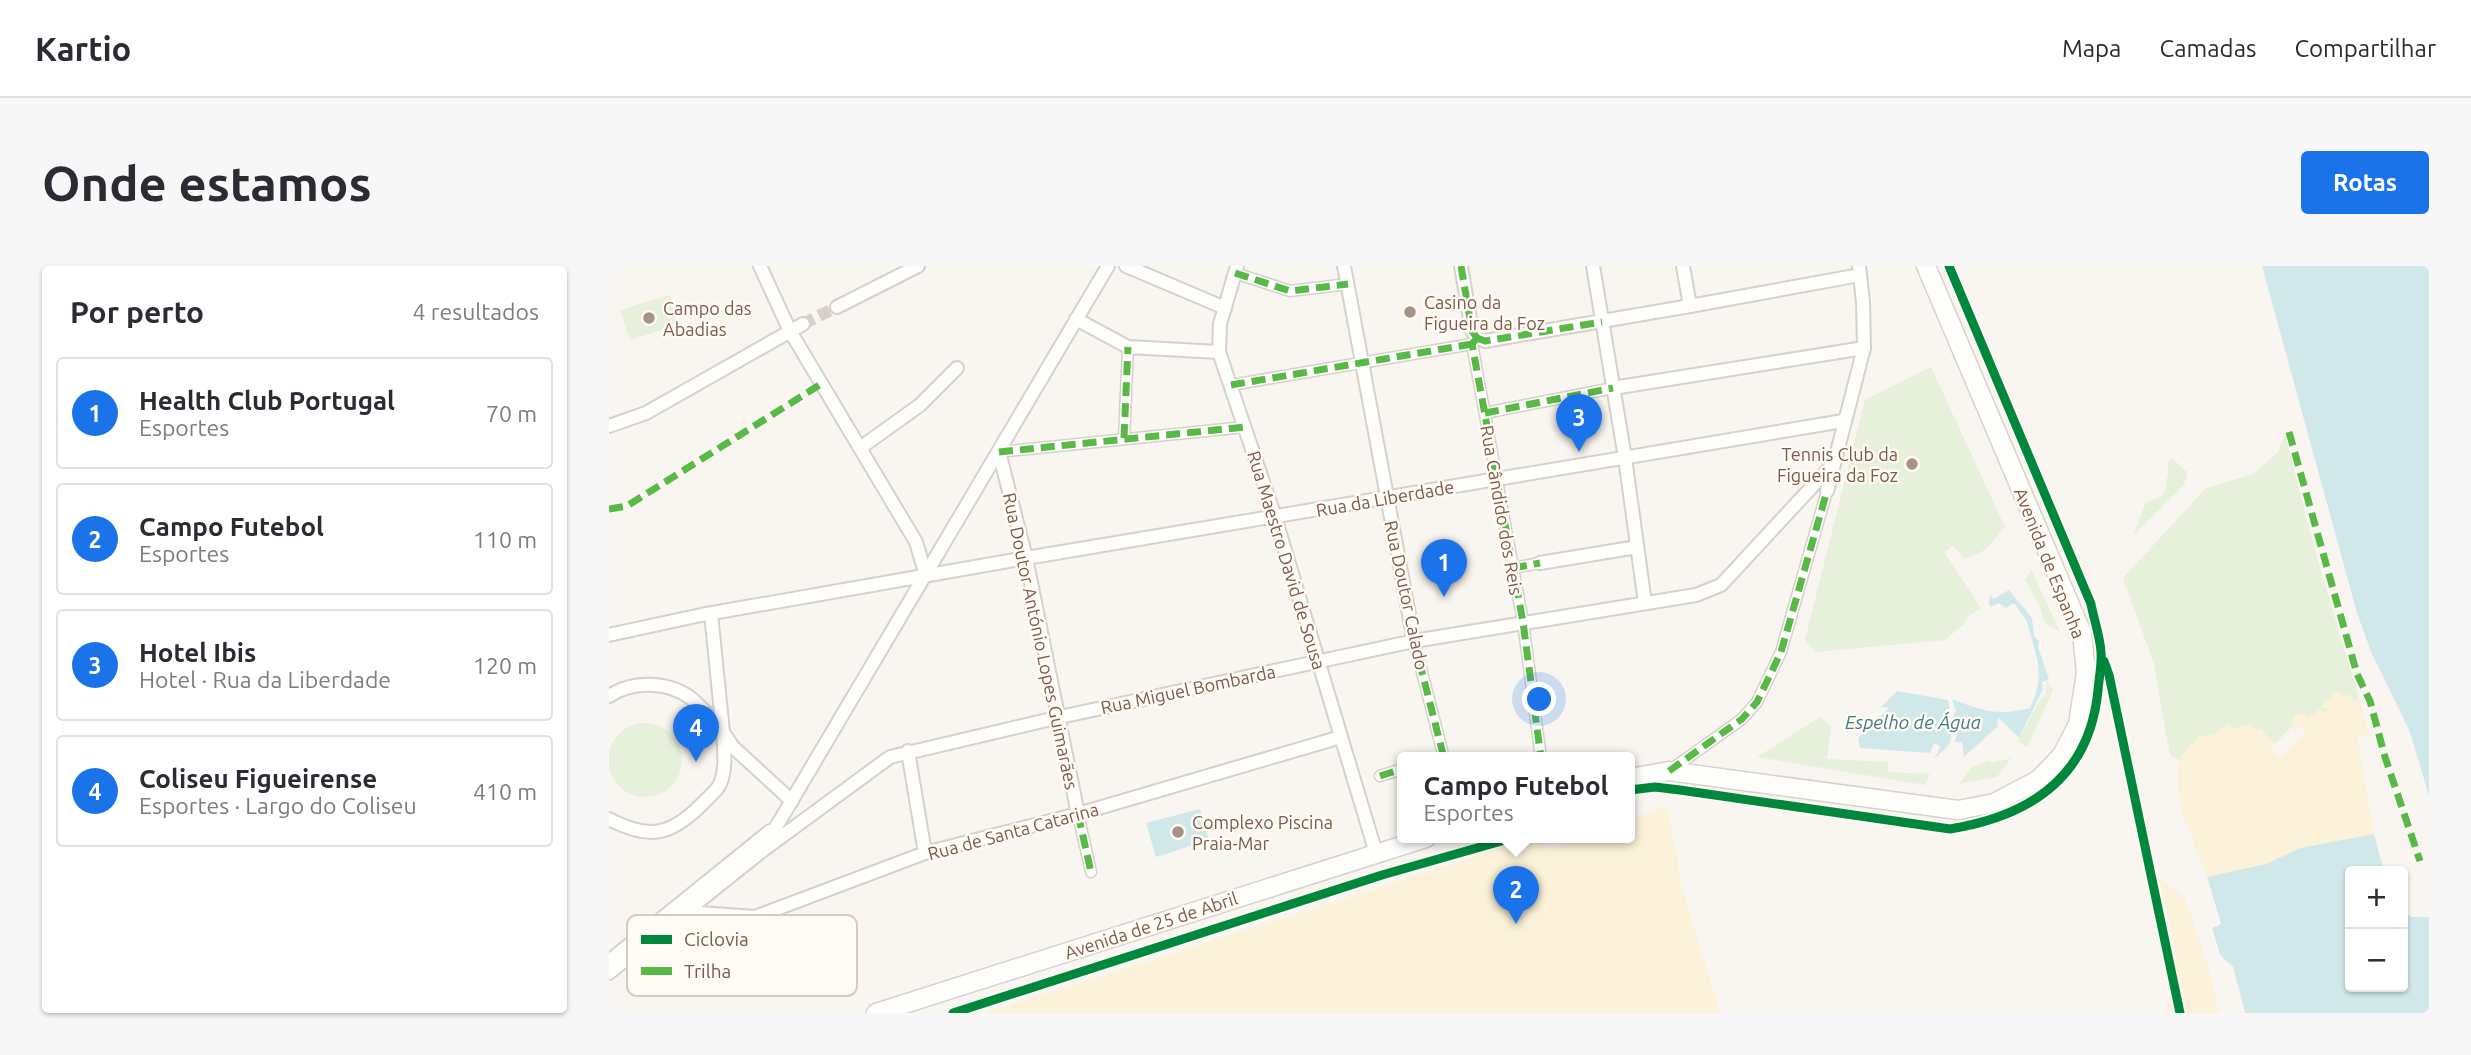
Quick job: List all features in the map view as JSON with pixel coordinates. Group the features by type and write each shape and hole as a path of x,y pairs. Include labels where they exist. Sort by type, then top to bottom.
{"main road":[{"name":"Avenida de Espanha","path":"1669,771 1958,810 1994,803 2038,779 2061,755 2078,724 2086,673 2082,633 1926,266"},
{"path":"1635,777 1669,771"},
{"name":"Avenida de 25 de Abril","path":"876,1013 1409,843"}],"street":[{"path":"760,266 790,331 917,544 926,576"},
{"path":"837,307 918,266"},
{"path":"762,851 1108,266"},
{"path":"1126,266 1225,308"},
{"name":"Rua Doutor Calado","path":"1344,266 1415,641 1441,752"},
{"name":"Rua Cândido dos Reis","path":"1461,266 1523,622 1540,752"},
{"path":"1593,266 1625,458 1645,603"},
{"path":"1683,266 1690,306"},
{"path":"1236,270 1290,290 1347,284"},
{"name":"Rua Maestro David de Sousa","path":"1236,270 1220,324 1219,352 1275,517 1376,853"},
{"path":"1231,385 1475,341 1602,322 1859,271 1864,348 1843,421 1835,463 1781,652 1757,702 1742,719 1669,771"},
{"path":"1076,319 1128,347 1219,352"},
{"path":"609,426 646,413 803,324"},
{"path":"1124,438 1128,347"},
{"path":"1485,413 1613,388 1864,348"},
{"path":"860,448 920,405 957,368"},
{"name":"Rua da Liberdade","path":"609,635 711,614 1026,558 1843,421"},
{"path":"999,452 1245,427"},
{"name":"Rua Doutor António Lopes Guimarães","path":"999,452 1026,558 1091,872"},
{"name":"Rua Miguel Bombarda","path":"682,915 762,851 890,757 908,751 1415,641 1696,595 1721,585 1835,463"},
{"path":"1513,568 1637,547"},
{"path":"609,819 647,834 676,827 699,808 720,785 724,758 723,732 711,614"},
{"path":"609,696 619,689 656,684 691,698 723,732 733,747 792,801"},
{"name":"Rua de Santa Catarina","path":"758,915 925,853 1078,814 1341,737"},
{"path":"908,751 925,853"},
{"path":"1380,776 1397,771"},
{"path":"666,915 776,827"},
{"name":"Rua de Santa Catarina","path":"686,912 738,915"},
{"path":"609,961 627,947"},
{"name":"Rua Miguel Bombarda","path":"609,973 627,959"}],"green space":[{"name":"Campo das Abadias","path":"669,295 678,325 630,340 620,310"},
{"name":"Tennis Club da Figueira da Foz","path":"1931,367 2005,527 1985,550 1965,559 1953,546 1944,552 1981,608 1966,618 1965,623 1945,640 1816,652 1805,640 1865,400"},
{"path":"2285,434 2312,540 2359,698 2293,725 2275,744 2260,729 2257,731 2242,725 2216,736 2200,735 2179,760 2170,755 2153,661 2123,578 2206,488 2253,474 2278,452"},
{"path":"2172,458 2187,472 2184,485 2133,536 2146,502 2163,493 2169,470 2167,464"},
{"path":"2031,569 2060,632 2045,623 2039,604 2025,580"},
{"path":"2047,681 2053,690 2027,748 2018,741 2041,698 2046,695"},
{"path":"1820,717 1831,727 1827,759 1888,762 1888,772 1930,774 1925,785 1757,757"},
{"path":"645,723 666,729 676,739 682,760 676,781 666,791 645,797 624,791 614,781 608,760 614,739 624,729"},
{"path":"2011,758 1997,777 1959,784 1971,768 1988,761 1992,763"}],"sand":[{"path":"2337,691 2344,696 2348,694 2354,702 2359,698 2370,735 2357,736 2374,834 2300,848 2266,864 2207,877 2182,812 2178,789 2179,760 2200,734 2212,736 2228,723 2234,730 2251,724 2257,731 2260,729 2275,744 2270,749 2280,758 2306,732 2301,726 2295,732 2291,728 2295,715 2303,714 2309,718 2320,709 2324,713 2328,710 2322,706"},
{"path":"1666,806 1679,864 1679,878 1720,1013 986,1013 1518,843 1545,843 1547,851 1568,843 1635,843 1635,818"},
{"path":"2158,877 2185,898 2209,970 2219,1013 2168,1013 2174,940"}],"water":[{"path":"2262,266 2429,266 2429,796 2410,732 2372,654 2357,613"},
{"name":"Espelho de Água","path":"2009,590 2032,618 2034,636 2039,641 2038,647 2049,679 2042,682 2043,689 2019,738 1999,718 1998,726 1964,757 1962,742 1955,742 1957,733 1953,719 1956,711 1952,699 1982,709 2008,712 2030,708 2038,685 2038,664 2027,621 2014,603 2006,608 1999,603 1991,607 1989,603 1990,595 1994,599"},
{"name":"Espelho de Água","path":"1897,691 1948,700 1951,714 1948,720 1950,742 1935,758 1940,747 1936,743 1930,753 1860,748 1858,738 1889,708 1881,707"},
{"name":"Complexo Piscina Praia-Mar","path":"1200,809 1209,840 1156,857 1146,823"},
{"path":"2374,834 2383,866 2345,866 2345,992 2408,992 2408,914 2411,917 2429,917 2429,1013 2245,1013 2233,967 2220,955 2212,928 2221,924 2207,877 2266,864 2300,848"}],"pier":[{"path":"2206,874 2221,924 2212,928 2220,955 2233,967 2245,1013 2242,1013 2230,968 2216,956 2209,929 2210,925 2217,922 2204,878"}],"tunnel":[{"path":"803,324 837,307"}],"marked path":[{"path":"1461,266 1472,331 1477,338"},
{"path":"1235,273 1290,291 1348,284"},
{"path":"1477,338 1485,341 1602,322"},
{"path":"1477,338 1472,344 1523,622 1540,752"},
{"path":"1231,385 1472,344"},
{"path":"1124,438 1128,347"},
{"path":"609,509 627,506 821,384"},
{"path":"1485,413 1613,388"},
{"path":"999,452 1245,427"},
{"path":"2289,432 2357,674 2370,701 2385,757 2420,861"},
{"path":"1669,771 1742,719 1757,702 1781,652 1827,491"},
{"path":"1513,568 1540,563"},
{"path":"1414,641 1442,752"},
{"path":"1380,776 1397,771"},
{"path":"1078,814 1091,872"}],"cycle path":[{"path":"1635,789 1655,787 1680,790 1950,829 2006,814 2030,802 2051,787 2069,768 2083,746 2093,720 2101,661 2091,604 1949,266"},
{"path":"2104,661 2180,1013"},
{"path":"953,1013 1382,875 1494,843"}],"place":[{"name":"Casino da Figueira da Foz","path":"1410,312"},
{"name":"Campo das Abadias","path":"649,318"},
{"name":"Hotel Ibis","path":"1579,452"},
{"name":"Tennis Club da Figueira da Foz","path":"1912,464"},
{"name":"Health Club Portugal","path":"1444,597"},
{"name":"Coliseu Figueirense","path":"696,762"},
{"name":"Complexo Piscina Praia-Mar","path":"1178,832"},
{"name":"Campo Futebol","path":"1516,924"}]}
